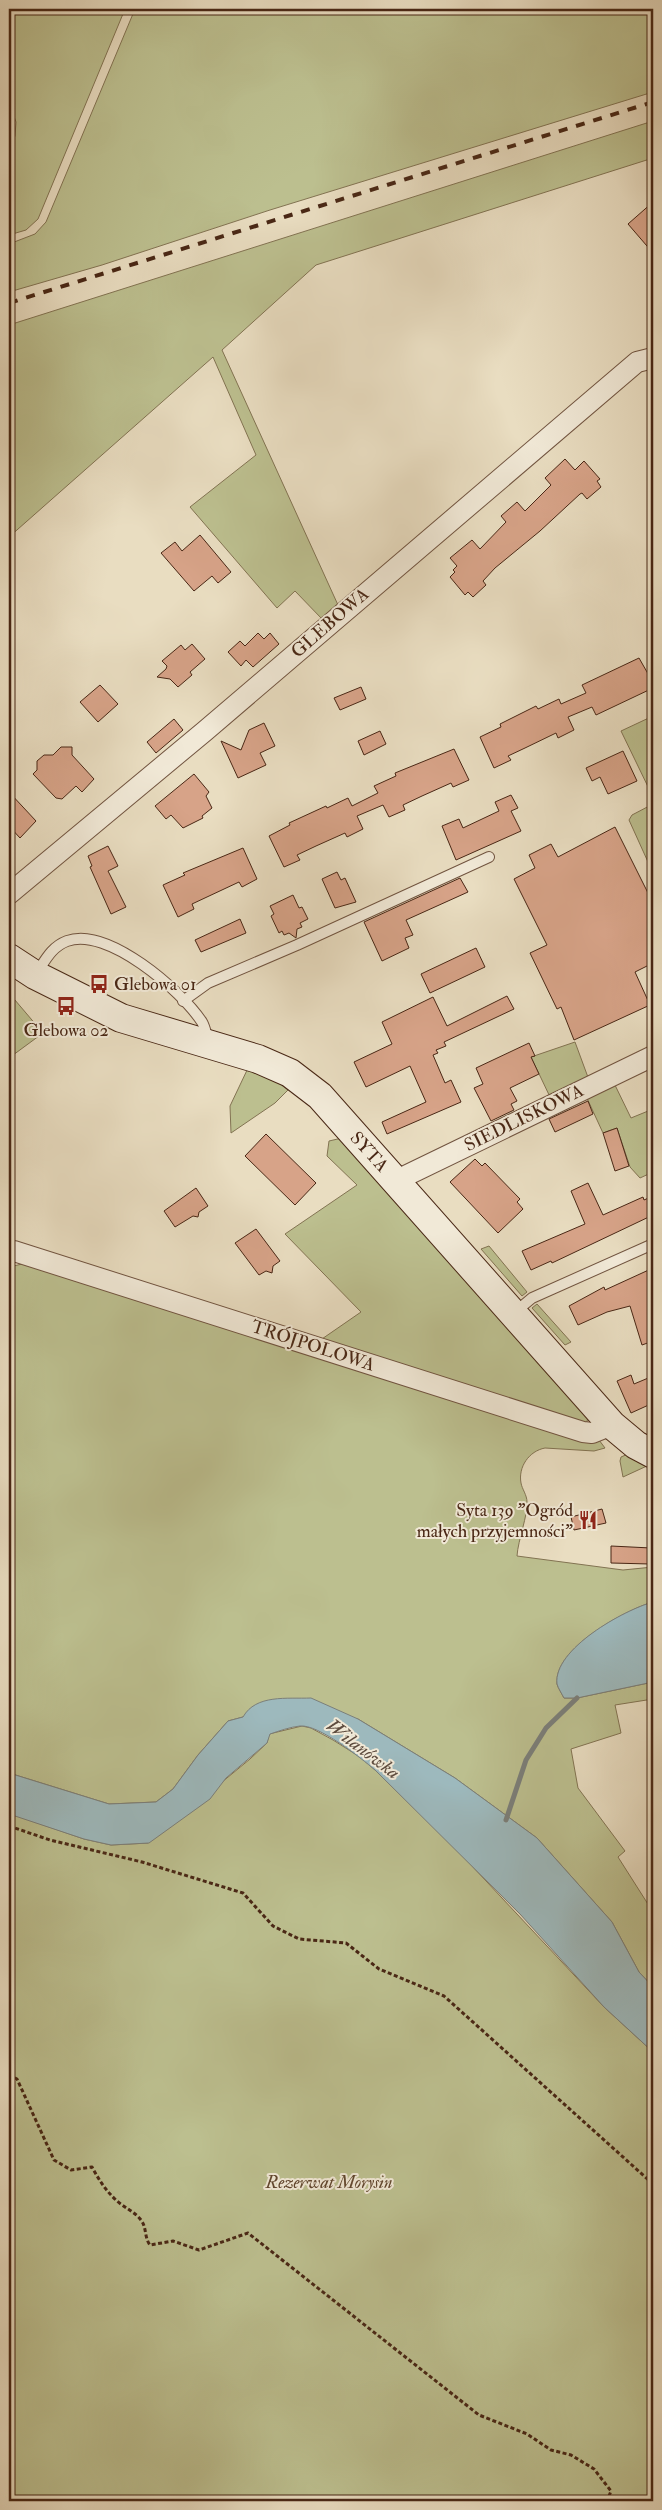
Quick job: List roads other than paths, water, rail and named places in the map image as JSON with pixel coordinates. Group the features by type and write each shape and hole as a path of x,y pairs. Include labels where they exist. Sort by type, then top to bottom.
{"street":[{"name":"GLEBOWA","path":"9,894 205,731 637,362 653,358"},
{"name":"SYTA","path":"9,958 35,975 121,1018 258,1059 290,1073 320,1096 612,1425 624,1437 653,1454"},
{"name":"SIEDLISKOWA","path":"395,1181 653,1056"},
{"name":"TRÓJPOLOWA","path":"14,1251 583,1432 592,1433 612,1425"}],"lane":[{"path":"183,1001 208,983 297,945 490,857"},
{"path":"35,975 53,948 77,939 92,940 121,949 139,961 183,1001 203,1024 208,1043"},
{"path":"514,1313 532,1298 653,1244"}],"water":[{"path":"653,1602 653,1682 577,1698 564,1698 557,1684 559,1671 566,1658 578,1645 609,1622 640,1606"},
{"name":"Wilanówka","path":"282,1698 311,1698 358,1719 455,1778 537,1838 612,1922 639,1972 653,1987 653,2052 604,2007 520,1914 375,1770 339,1743 317,1730 300,1726 270,1734 267,1743 226,1778 210,1799 149,1843 111,1845 84,1839 9,1814 9,1773 109,1804 156,1802 173,1789 198,1755 228,1721 243,1717 256,1704 264,1701"}],"waterway":[{"path":"506,1820 526,1760 546,1728 577,1698"}],"railway":[{"path":"9,303 653,102"}],"place":[{"name":"Glebowa 01","path":"99,984"},
{"name":"Glebowa 02","path":"66,1006"},
{"name":"Syta 139 \"Ogród małych przyjemności\"","path":"588,1520"}],"park label":[{"name":"Rezerwat Morysin","path":"329,2182"}]}
